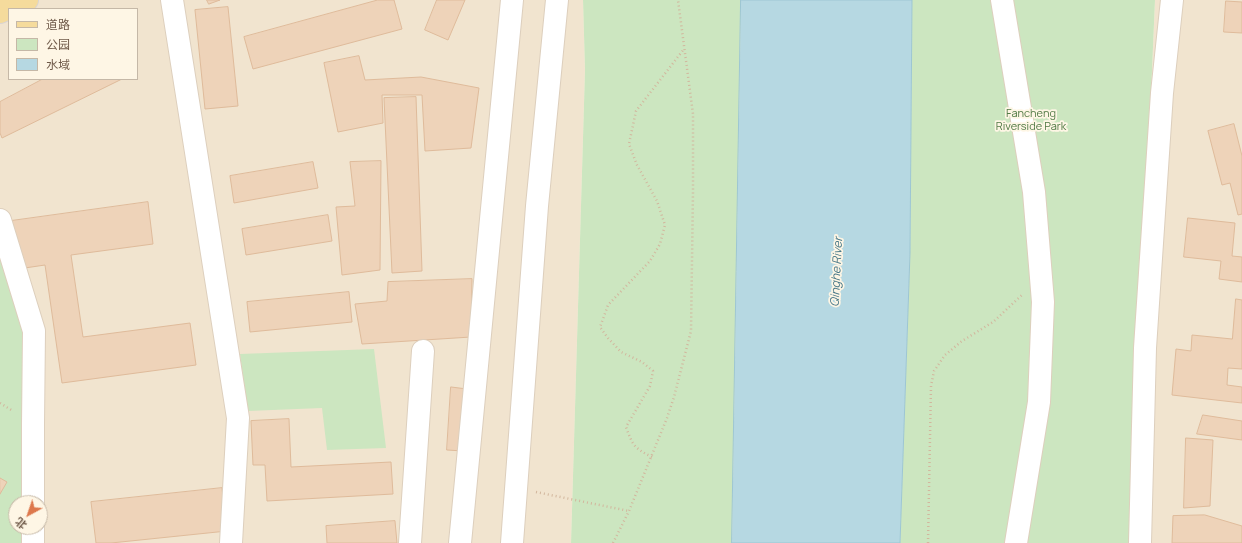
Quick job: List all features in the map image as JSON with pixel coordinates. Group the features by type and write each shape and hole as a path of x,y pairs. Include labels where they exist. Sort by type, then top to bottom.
{"main road":[{"path":"9,8 27,0"}],"street":[{"path":"172,0 238,418 231,543"},
{"path":"460,543 512,0"},
{"path":"512,543 537,206 558,0"},
{"path":"1002,0 1034,192 1043,302 1039,402 1016,543"},
{"path":"1140,543 1145,348 1162,94 1172,0"},
{"path":"0,220 34,331 33,495"},
{"path":"410,543 423,351"}],"path":[{"path":"613,543 629,511 652,457 674,397 691,331 693,114 678,0"},
{"path":"652,457 641,451 632,443 626,427 650,386 653,371 642,362 621,352 608,338 600,326 608,305 650,261 660,244 665,225 657,200 637,165 629,144 636,111 684,49"},
{"path":"928,543 931,386 934,371 945,355 962,341 993,322 1022,295 1040,265"},
{"path":"516,488 629,511"}],"shaded area":[{"path":"0,0 583,0 585,70 571,543 0,543"},
{"path":"1155,0 1242,0 1242,543 1132,543"}],"green space":[{"path":"583,0 741,0 732,543 571,543 585,70"},
{"name":"Fancheng Riverside Park","path":"912,0 1155,0 1132,543 900,543 910,253"},
{"path":"0,220 34,331 33,495 8,495 8,535 33,535 33,543 0,543"},
{"path":"374,349 386,448 327,450 322,408 248,411 240,354"}],"water":[{"name":"Qinghe River","path":"741,0 912,0 910,253 900,543 732,543"}],"building":[{"path":"207,0 220,0 209,4"},
{"path":"378,0 394,0 402,29 253,69 244,37"},
{"path":"437,0 465,0 448,40 425,30"},
{"path":"1226,1 1242,2 1242,33 1224,32"},
{"path":"228,7 238,106 205,109 195,10"},
{"path":"359,56 365,80 421,77 479,88 471,148 425,151 422,95 382,95 383,123 338,132 324,63"},
{"path":"41,80 120,80 2,138 0,133 0,102"},
{"path":"416,97 422,271 392,273 384,98"},
{"path":"1234,124 1242,156 1242,214 1238,215 1230,183 1222,185 1208,131"},
{"path":"381,161 380,270 342,275 336,207 355,206 350,162"},
{"path":"313,162 318,188 234,203 230,176"},
{"path":"148,202 153,244 71,255 83,337 190,323 196,365 62,383 45,265 18,269 11,221"},
{"path":"328,215 332,241 246,255 242,229"},
{"path":"1188,218 1235,223 1232,256 1242,257 1242,282 1219,279 1221,261 1184,257"},
{"path":"472,279 471,337 362,344 355,304 387,301 388,282"},
{"path":"349,292 352,322 250,332 247,302"},
{"path":"1236,299 1242,300 1242,369 1228,368 1227,385 1242,387 1242,403 1172,395 1176,349 1191,351 1192,335 1232,339"},
{"path":"451,387 467,389 463,451 447,450"},
{"path":"1203,415 1242,421 1242,440 1197,434"},
{"path":"289,419 291,467 391,462 393,494 267,501 265,465 253,465 251,421"},
{"path":"1186,438 1213,440 1210,506 1184,508"},
{"path":"0,478 7,482 0,494"},
{"path":"222,488 227,531 111,543 96,543 91,502"},
{"path":"1205,515 1242,526 1242,543 1172,543 1173,516"},
{"path":"395,521 397,543 327,543 326,526"}]}
